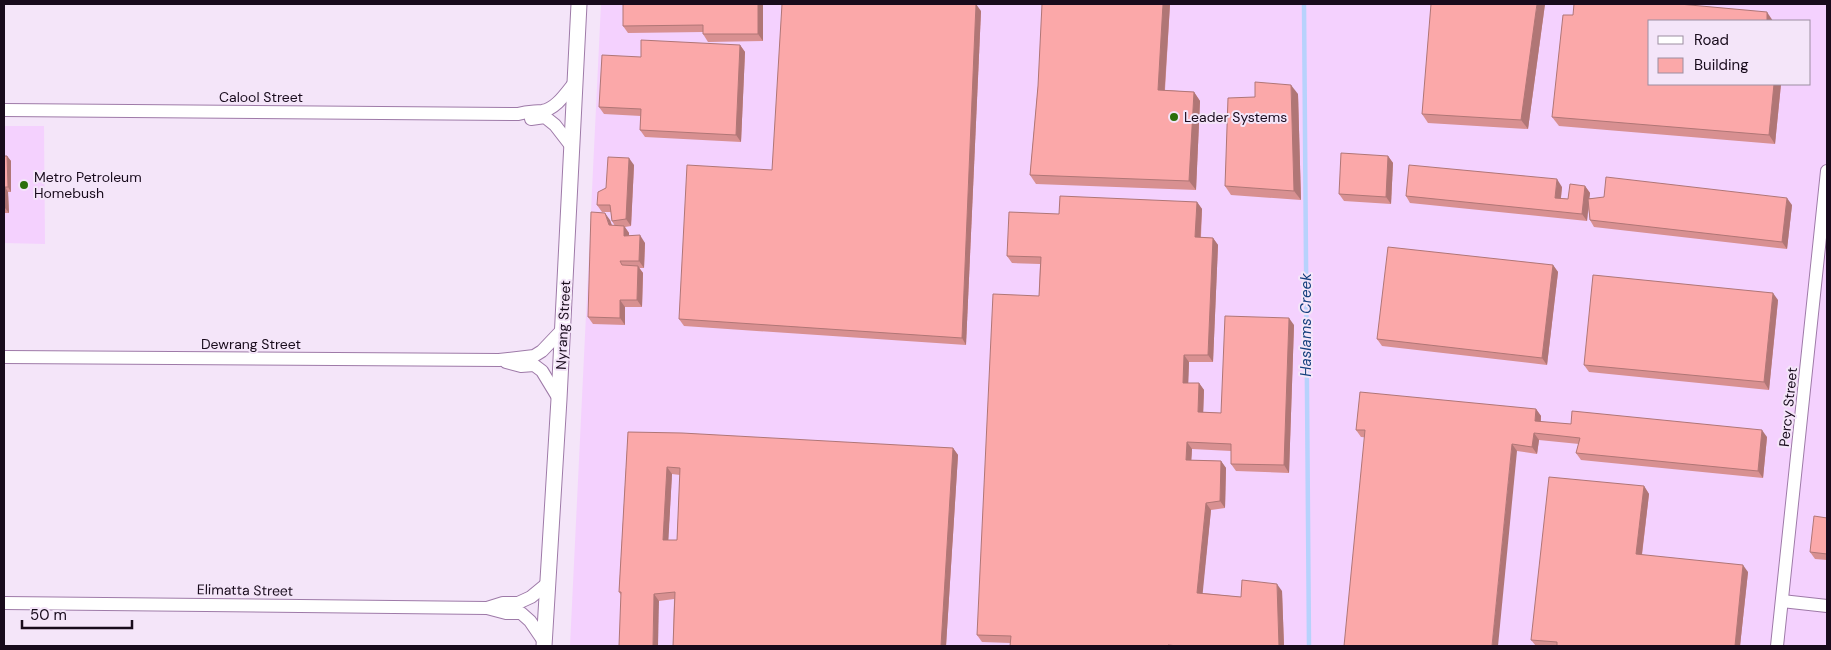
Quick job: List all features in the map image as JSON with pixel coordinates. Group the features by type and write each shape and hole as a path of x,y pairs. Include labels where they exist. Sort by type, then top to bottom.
{"street":[{"name":"Nyrang Street","path":"544,644 559,399 578,4"},
{"name":"Calool Street","path":"4,110 518,114 530,110 543,111 557,103 575,82"},
{"name":"Calool Street","path":"518,114 531,119 546,117 555,125 572,147"},
{"name":"Percy Street","path":"1778,646 1827,171"},
{"name":"Dewrang Street","path":"4,358 499,360 534,356 542,351 562,330"},
{"name":"Dewrang Street","path":"499,360 521,366 534,365 542,371 559,399"},
{"name":"Elimatta Street","path":"487,608 503,603 518,603 548,583"},
{"path":"1782,601 1827,606"},
{"name":"Elimatta Street","path":"4,603 487,608 506,613 521,613 530,621 544,644"}],"shaded area":[{"path":"601,4 1827,4 1827,646 570,646"},
{"name":"Metro Petroleum Homebush","path":"4,126 44,126 45,244 4,243"}],"building":[{"path":"623,4 758,4 758,34 703,34 703,25 623,26"},
{"path":"782,4 976,4 962,338 679,319 687,165 772,170"},
{"path":"1042,4 1163,4 1158,90 1194,92 1189,181 1030,175 1038,86"},
{"path":"1431,4 1537,4 1521,120 1422,114"},
{"path":"1574,4 1679,4 1767,12 1767,20 1648,20 1648,85 1774,85 1769,135 1552,117 1563,15 1573,15"},
{"path":"641,40 740,45 736,135 640,130 641,109 599,107 602,55 641,57"},
{"path":"1255,82 1291,85 1294,191 1225,186 1228,98 1255,97"},
{"path":"1341,153 1388,156 1386,197 1339,194"},
{"path":"4,156 7,156 8,187 5,187 5,208 4,208"},
{"path":"608,157 629,158 626,219 612,221 610,205 597,205 598,192 606,188"},
{"path":"1409,165 1557,179 1555,198 1568,199 1570,184 1585,186 1582,214 1406,196"},
{"path":"1606,177 1787,198 1782,242 1590,220 1588,199 1604,197"},
{"path":"1060,196 1197,202 1195,237 1213,238 1208,355 1184,355 1183,383 1199,383 1198,412 1221,413 1225,316 1289,318 1284,465 1231,464 1231,444 1187,442 1186,460 1221,461 1220,501 1206,503 1197,593 1241,597 1242,580 1277,584 1279,646 1010,646 1011,636 977,635 993,294 1039,296 1041,257 1007,256 1009,212 1059,214"},
{"path":"591,212 605,213 609,225 624,226 624,236 640,235 639,261 620,261 622,265 638,266 637,300 620,300 620,318 588,317"},
{"path":"1388,247 1553,265 1542,358 1377,339"},
{"path":"1593,275 1773,293 1764,382 1584,365"},
{"path":"1360,392 1536,409 1535,421 1571,424 1572,411 1762,430 1758,471 1576,453 1580,438 1534,433 1532,447 1512,444 1492,646 1344,646 1365,430 1356,430"},
{"path":"628,432 682,433 953,448 941,646 673,646 675,592 654,594 653,646 619,646 621,592 619,592","holes":["667,467 680,468 677,540 663,540"]},
{"path":"1549,477 1644,486 1636,554 1743,565 1735,646 1557,646 1557,642 1531,640"},
{"path":"1814,516 1827,518 1827,554 1810,552"}],"waterway":[{"name":"Haslams Creek","path":"1304,4 1309,646"}],"place":[{"name":"Leader Systems","path":"1174,117"},
{"name":"Metro Petroleum Homebush","path":"24,185"}]}
